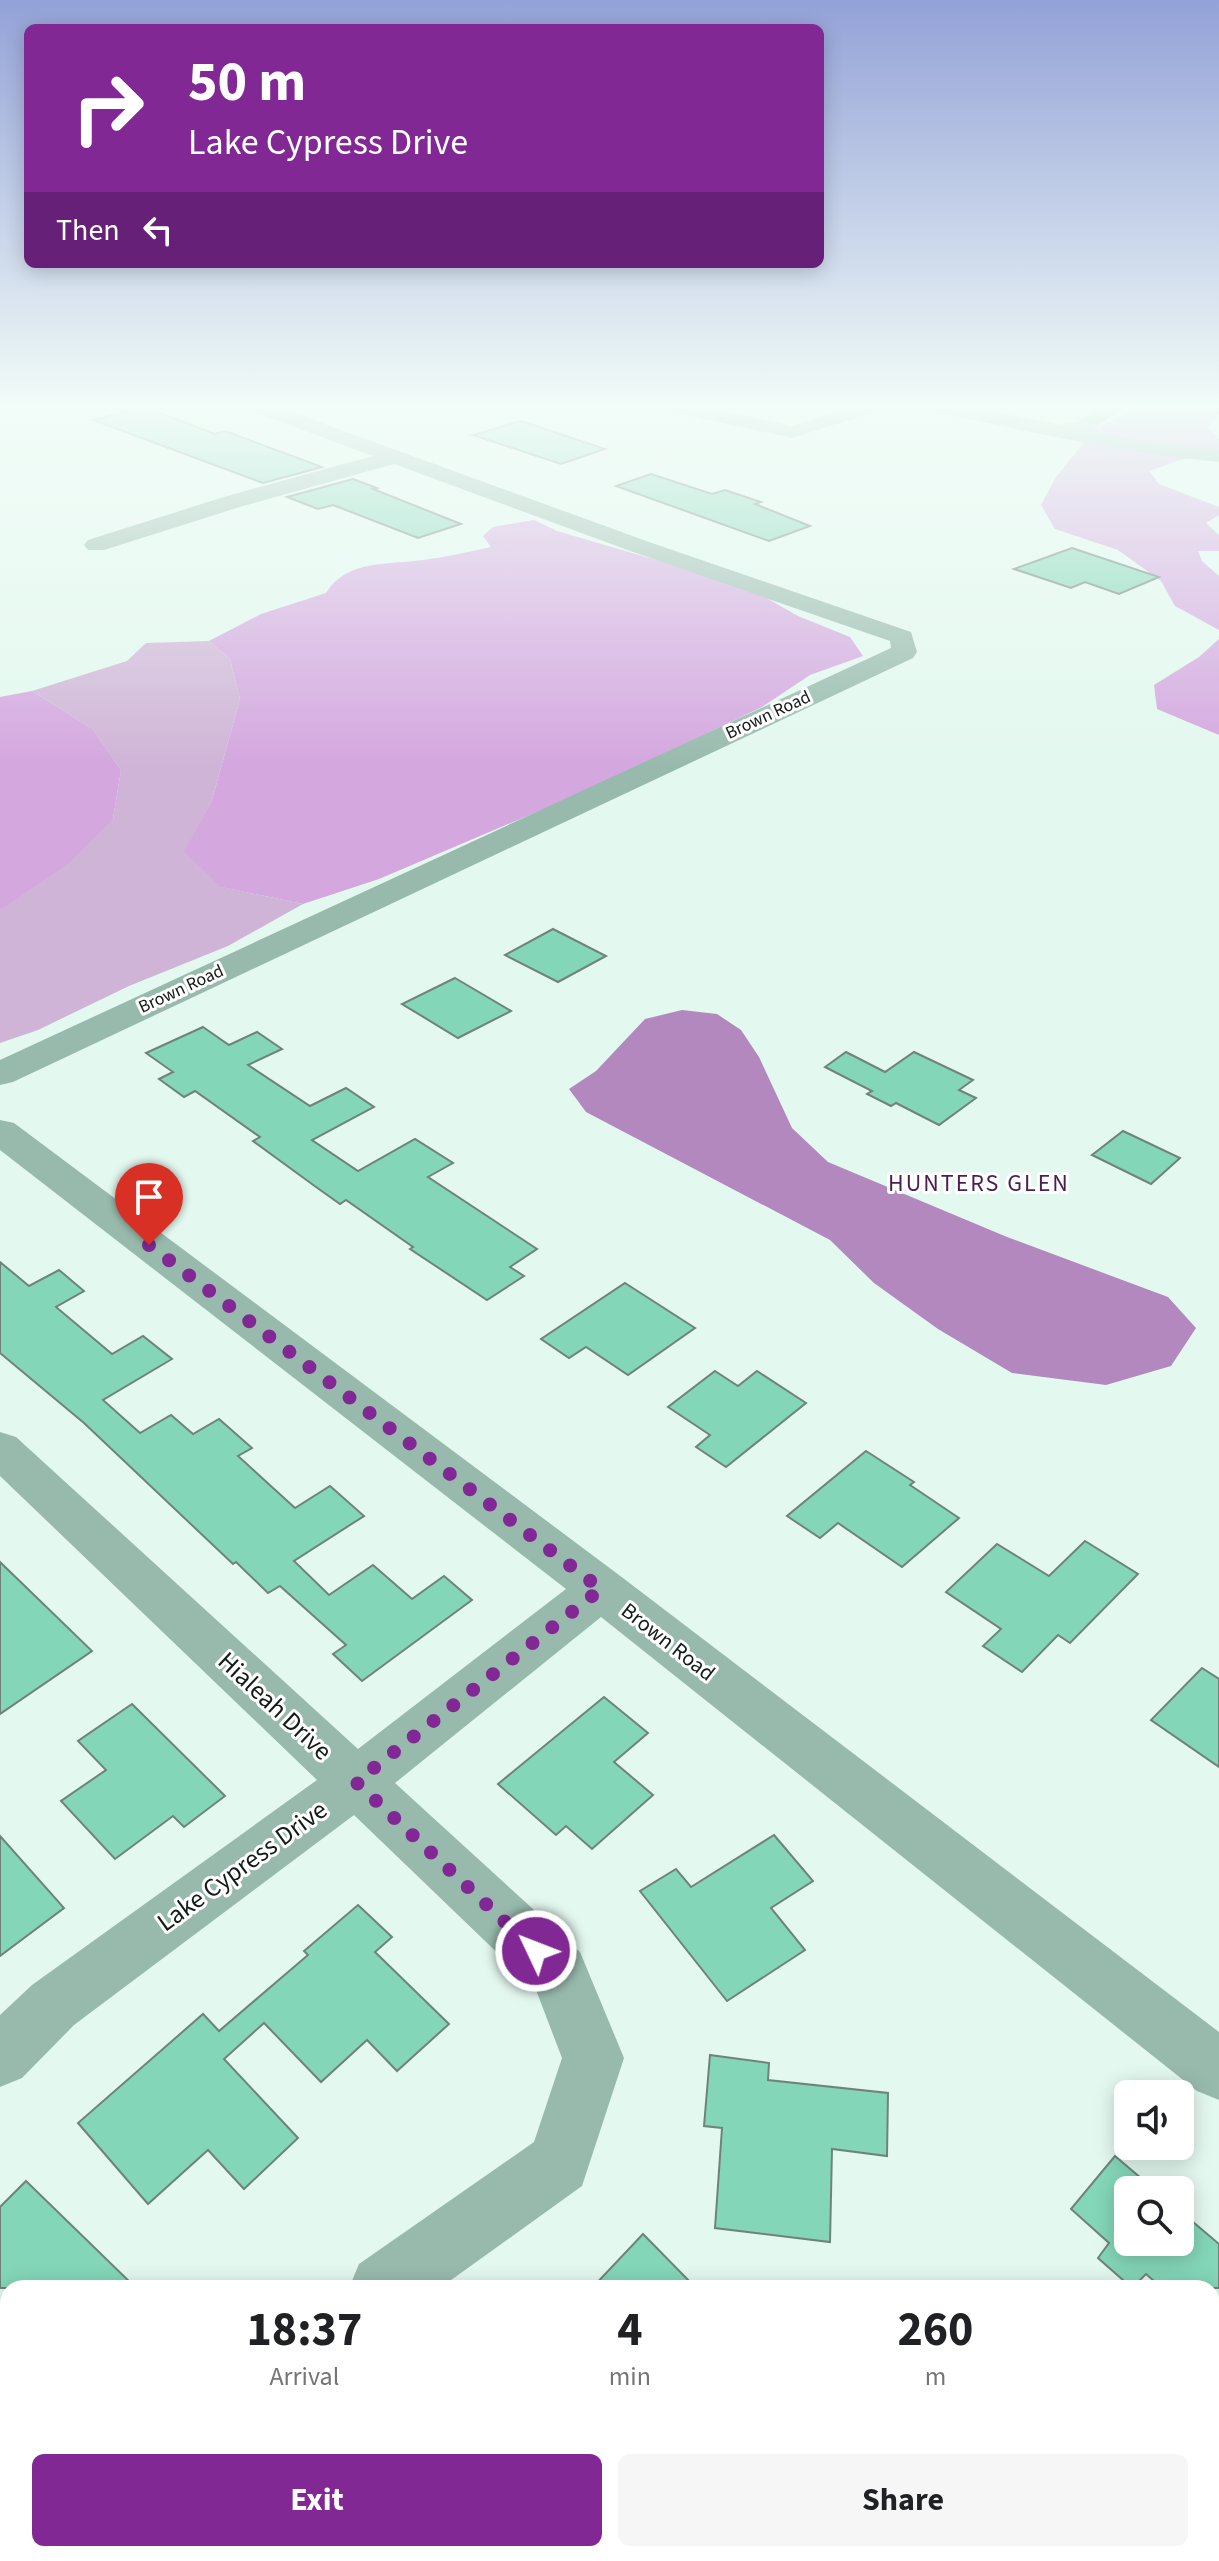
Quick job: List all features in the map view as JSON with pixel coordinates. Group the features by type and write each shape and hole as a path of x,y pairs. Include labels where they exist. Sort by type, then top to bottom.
{"street":[{"path":"96,545 154,527"},
{"name":"Brown Road","path":"0,1074 904,652 902,637 585,527"},
{"name":"Brown Road","path":"0,1131 601,1589 1219,2070"},
{"name":"Hialeah Drive","path":"0,1449 559,1972 593,2058 559,2163 394,2280"},
{"name":"Lake Cypress Drive","path":"0,2057 53,2005 356,1782 601,1589"}],"shaded area":[{"path":"493,527 548,527 745,586 798,616 850,637 863,656 810,675 762,707 593,788 379,879 303,904 221,887 184,852 212,800 240,699 230,659 209,641 261,614 326,593 345,574 357,569 491,547 483,536"},
{"path":"1054,527 1210,527 1219,535 1219,551 1198,551 1202,561 1219,576 1219,630 1175,606 1161,581 1118,550"},
{"path":"1219,639 1219,735 1157,709 1154,685 1199,657"},
{"path":"209,641 230,659 240,699 212,800 185,852 222,887 303,904 228,946 129,986 38,1030 0,1043 0,910 113,819 121,770 93,729 32,691 127,661 146,643"},
{"path":"32,691 93,729 121,770 113,819 69,863 0,910 0,697"},
{"path":"682,1010 717,1014 741,1030 759,1057 792,1128 828,1162 1007,1237 1168,1297 1196,1328 1171,1366 1106,1385 1012,1373 938,1329 874,1283 830,1240 586,1112 569,1089 596,1071 645,1019"}],"building":[{"path":"388,527 453,527 418,538"},
{"path":"729,527 809,527 769,541"},
{"path":"1072,548 1159,577 1119,594 1085,582 1071,588 1014,569"},
{"path":"553,929 606,956 558,982 505,955"},
{"path":"455,978 511,1011 458,1038 402,1004"},
{"path":"203,1027 229,1045 257,1032 282,1049 248,1065 310,1106 346,1088 374,1107 312,1140 358,1171 415,1139 453,1163 428,1177 537,1249 510,1267 524,1276 487,1300 410,1249 413,1247 346,1200 340,1204 316,1187 253,1141 260,1137 195,1091 184,1097 159,1079 173,1072 146,1053"},
{"path":"846,1052 885,1072 914,1052 973,1080 959,1090 976,1098 939,1125 896,1103 891,1106 867,1094 872,1091 825,1067"},
{"path":"1123,1131 1180,1158 1151,1184 1092,1155"},
{"path":"0,1262 29,1286 59,1270 84,1291 56,1307 112,1354 143,1336 172,1359 103,1400 140,1433 171,1415 193,1434 219,1419 252,1448 238,1456 295,1508 330,1486 364,1516 294,1561 329,1595 373,1565 412,1599 444,1576 472,1600 362,1681 333,1654 346,1645 280,1586 268,1593 236,1562 233,1564 84,1423 0,1353"},
{"path":"625,1283 695,1328 628,1375 586,1347 569,1358 541,1339"},
{"path":"715,1371 738,1386 757,1371 806,1403 726,1467 696,1447 710,1435 668,1407"},
{"path":"866,1451 914,1482 910,1485 959,1518 902,1567 838,1523 820,1538 787,1516"},
{"path":"1085,1541 1138,1574 1070,1643 1058,1635 1022,1672 983,1646 1001,1629 946,1592 997,1544 1049,1576"},
{"path":"0,1562 92,1651 0,1714"},
{"path":"1202,1668 1219,1679 1219,1767 1151,1720"},
{"path":"604,1697 648,1733 614,1762 653,1795 592,1849 566,1826 556,1835 498,1784"},
{"path":"132,1704 225,1796 184,1827 173,1816 115,1859 61,1801 106,1770 78,1741"},
{"path":"774,1835 813,1881 771,1908 805,1950 727,2001 640,1891 676,1869 691,1887"},
{"path":"0,1836 64,1908 0,1956"},
{"path":"358,1905 392,1937 375,1952 449,2024 397,2071 367,2040 321,2082 264,2023 224,2059 298,2138 244,2189 208,2150 148,2204 78,2123 203,2014 219,2031 308,1955 304,1951"},
{"path":"710,2055 769,2063 768,2080 888,2093 887,2156 832,2149 830,2242 715,2228 722,2128 704,2126"},
{"path":"1114,2157 1139,2176 1114,2176 1114,2256 1194,2256 1194,2223 1219,2244 1219,2280 1153,2280 1146,2274 1140,2280 1123,2280 1098,2258 1109,2243 1071,2209"},
{"path":"26,2181 128,2280 0,2280 0,2207"},
{"path":"643,2234 688,2280 600,2280"}],"district":[{"name":"HUNTERS GLEN","path":"979,1183"}],"route":[{"path":"149,1245 601,1589 356,1782 536,1951"}]}
